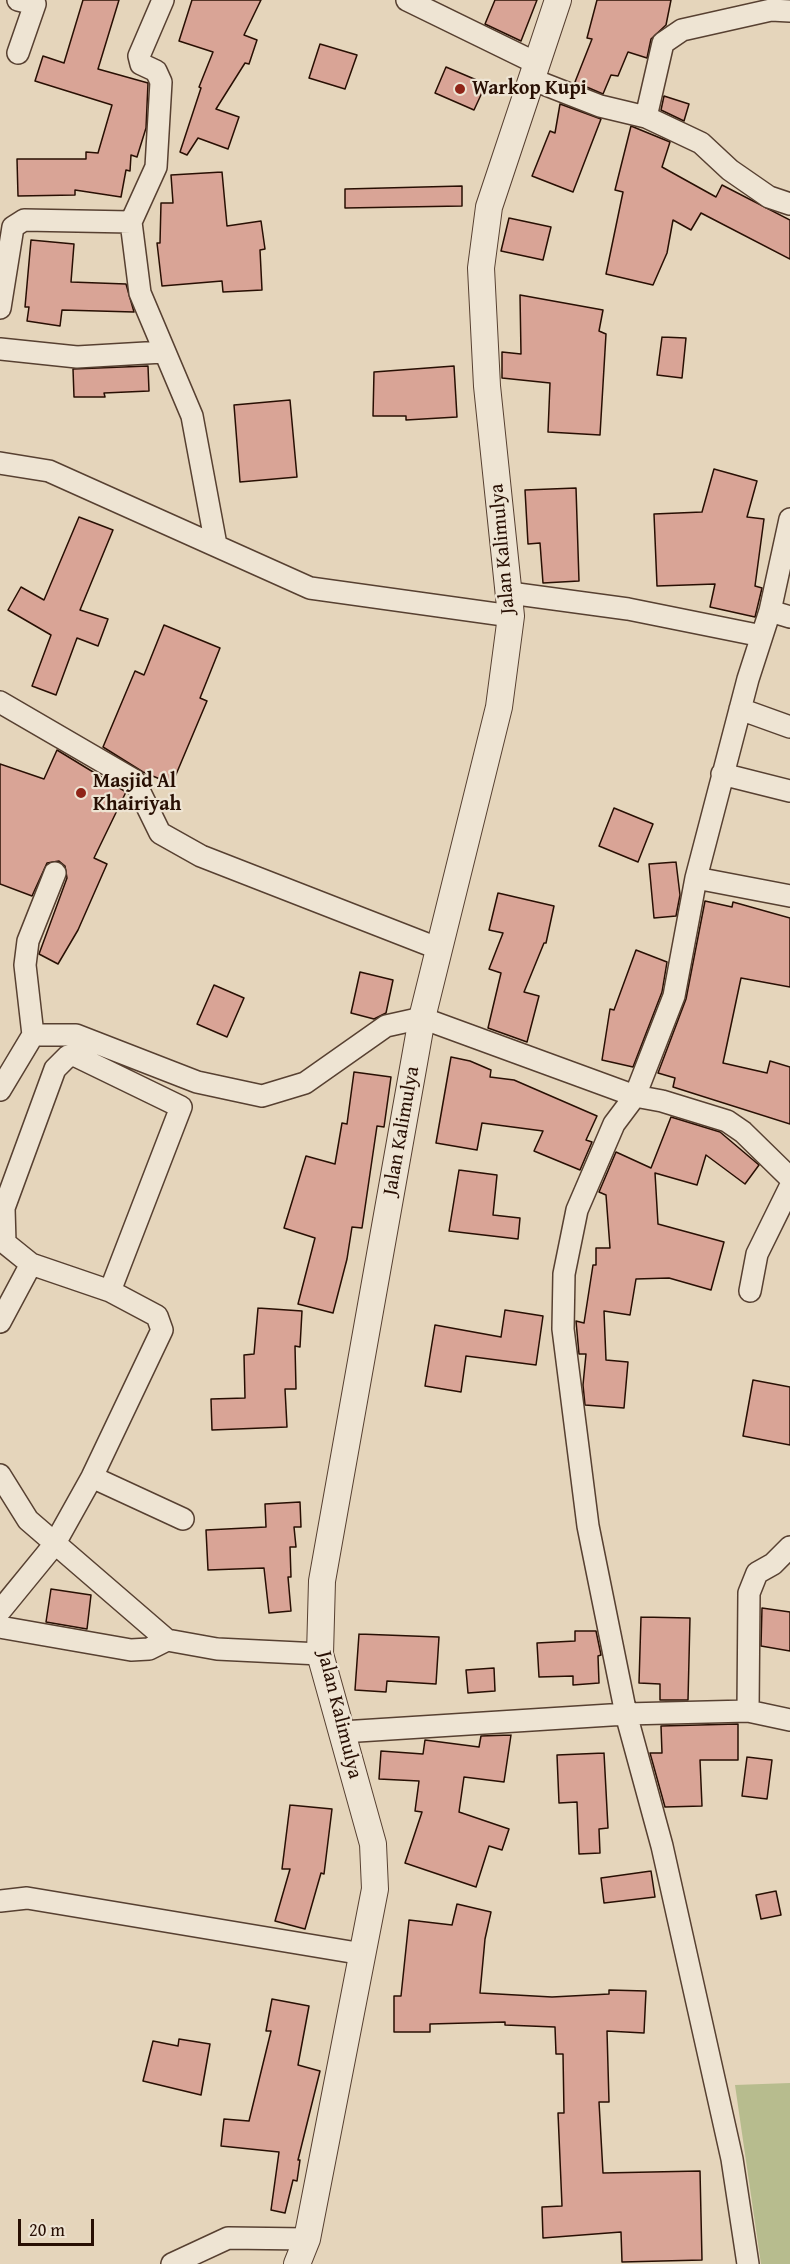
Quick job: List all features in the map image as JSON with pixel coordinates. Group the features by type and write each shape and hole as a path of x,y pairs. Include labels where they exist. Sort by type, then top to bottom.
{"street":[{"path":"18,0 35,4 18,53"},
{"path":"163,0 139,56 141,64 156,71 161,82 156,167 131,222 140,293 192,416 216,545"},
{"path":"407,0 600,106 646,117 701,143 730,170 769,197 790,204"},
{"name":"Jalan Kalimulya","path":"297,2264 307,2238 375,1889 373,1844 320,1654 322,1581 422,1017 437,948 499,707 511,604 487,386 481,268 489,207 558,0"},
{"path":"646,117 663,43 682,30 771,10 790,11"},
{"path":"0,308 13,227 24,220 131,222"},
{"path":"0,349 77,357 163,352"},
{"path":"0,463 49,471 310,588 511,604 628,609 762,636"},
{"path":"748,2264 732,2159 659,1835 626,1714 588,1526 563,1329 564,1274 577,1210 614,1124 635,1096 674,996 696,878 740,709 762,636 780,614 790,519"},
{"path":"0,702 134,780 160,832 201,856 437,948"},
{"path":"740,709 790,727"},
{"path":"722,774 790,791"},
{"path":"0,1090 33,1035 25,965 28,941 55,873"},
{"path":"696,878 790,896"},
{"path":"33,1035 76,1035 197,1082 262,1096 305,1083 386,1026 422,1017 635,1096 662,1101 727,1121 743,1132 790,1178"},
{"path":"0,1611 54,1545 92,1477 162,1330 157,1317 110,1291 31,1264 5,1243 4,1208 55,1069 68,1056 76,1056 181,1107 110,1291"},
{"path":"750,1291 757,1254 790,1187"},
{"path":"0,1322 31,1264"},
{"path":"0,1475 28,1520 54,1545 167,1640 217,1650 320,1654"},
{"path":"92,1477 183,1519"},
{"path":"748,1711 749,1593 757,1573 773,1564 790,1547"},
{"path":"0,1627 131,1650 149,1649 167,1640"},
{"path":"342,1732 626,1714 748,1711 790,1720"},
{"path":"0,1901 27,1898 363,1954"},
{"path":"172,2264 228,2238 307,2238"}],"green space":[{"path":"790,2083 790,2264 761,2264 735,2085"}],"building":[{"path":"83,0 119,0 98,69 148,83 146,128 137,157 131,155 130,171 126,170 121,197 75,190 75,195 18,196 17,159 86,159 86,152 98,153 112,105 35,81 43,56 64,63"},
{"path":"192,0 261,0 244,35 257,40 249,64 245,63 216,109 239,117 228,149 198,138 187,155 180,152 201,88 199,87 213,52 179,41"},
{"path":"495,0 537,0 521,41 485,24"},
{"path":"597,0 671,0 666,25 651,39 647,58 628,52 618,76 611,75 603,94 575,82 592,39 587,38"},
{"path":"320,44 357,55 345,89 309,78"},
{"name":"Warkop Kupi","path":"446,67 486,84 474,110 435,93"},
{"path":"664,96 689,104 684,121 661,110"},
{"path":"560,104 601,119 573,192 532,176 550,131 555,133"},
{"path":"631,126 670,142 662,167 716,197 722,185 790,220 790,259 701,213 691,230 673,220 667,253 653,285 606,274 623,192 615,190"},
{"path":"222,172 227,226 261,221 265,249 260,250 262,290 223,292 222,281 162,286 157,243 160,243 161,203 173,203 171,175"},
{"path":"462,186 462,206 345,208 345,189"},
{"path":"509,218 551,227 543,260 501,251"},
{"path":"31,240 74,244 71,282 126,284 134,312 62,310 60,326 27,321 29,307 25,307"},
{"path":"520,295 603,310 599,331 606,334 600,435 548,432 550,383 502,378 502,352 521,354"},
{"path":"662,337 686,338 682,378 657,375"},
{"path":"148,366 149,391 104,393 105,397 74,397 73,369"},
{"path":"454,366 457,417 406,420 406,416 373,416 374,372"},
{"path":"290,400 297,477 240,482 234,405"},
{"path":"714,469 757,481 747,517 764,519 755,586 762,588 755,617 710,607 715,584 657,586 654,514 702,512"},
{"path":"576,488 579,581 543,583 540,543 528,544 525,490"},
{"path":"79,517 113,530 80,610 108,619 98,646 77,638 56,695 32,686 51,635 8,610 21,587 44,600"},
{"path":"164,625 220,648 200,698 207,701 172,784 143,772 103,747 135,671 144,675"},
{"path":"57,750 126,792 94,858 107,864 78,930 58,964 39,954 67,878 65,866 59,861 47,863 32,896 0,884 0,764 44,779"},
{"path":"614,808 653,824 638,862 599,846"},
{"path":"676,862 680,895 676,916 654,918 649,864"},
{"path":"498,893 554,906 546,943 544,943 524,992 539,996 527,1042 488,1028 501,973 489,969 503,933 489,930"},
{"path":"705,901 732,907 733,902 790,918 790,987 741,978 723,1063 767,1073 770,1061 790,1067 790,1124 673,1087 675,1078 658,1073 686,999"},
{"path":"636,950 667,962 662,992 633,1067 602,1060 610,1009 614,1010"},
{"path":"360,972 393,980 386,1013 374,1019 351,1013"},
{"path":"214,985 244,998 227,1037 197,1024"},
{"path":"451,1057 470,1061 491,1070 490,1077 514,1080 597,1116 586,1140 592,1142 580,1170 534,1151 543,1131 482,1123 477,1150 436,1143"},
{"path":"354,1072 391,1077 384,1127 377,1126 362,1228 352,1227 347,1259 333,1313 298,1304 315,1238 284,1228 306,1156 335,1164 342,1123 347,1124"},
{"path":"671,1117 720,1132 759,1165 745,1184 706,1155 697,1185 655,1173 658,1224 724,1242 711,1290 669,1278 636,1279 630,1315 604,1311 606,1360 628,1362 624,1408 585,1405 583,1385 586,1354 579,1354 576,1321 584,1323 593,1265 596,1265 596,1248 610,1248 606,1195 599,1192 616,1152 651,1168"},
{"path":"459,1170 497,1175 493,1215 520,1218 518,1239 449,1231"},
{"path":"258,1308 302,1311 300,1347 295,1346 296,1389 285,1389 287,1427 212,1430 211,1399 245,1398 244,1355 254,1354"},
{"path":"505,1310 543,1316 536,1365 466,1356 461,1392 425,1386 435,1325 501,1337"},
{"path":"753,1380 790,1387 790,1445 743,1436"},
{"path":"300,1502 301,1527 294,1527 296,1547 290,1547 291,1577 288,1577 291,1611 269,1613 264,1568 208,1570 206,1530 266,1527 265,1504"},
{"path":"51,1589 91,1595 87,1629 46,1622"},
{"path":"762,1608 790,1612 790,1651 761,1646"},
{"path":"641,1617 690,1618 688,1700 660,1700 660,1684 639,1683"},
{"path":"575,1631 596,1631 601,1655 598,1656 599,1683 573,1685 573,1676 539,1677 537,1643 575,1641"},
{"path":"359,1634 439,1637 436,1684 387,1681 386,1692 355,1690"},
{"path":"494,1668 495,1691 468,1693 466,1670"},
{"path":"738,1724 738,1760 700,1760 702,1806 665,1807 650,1753 662,1753 661,1726"},
{"path":"511,1735 504,1782 464,1777 459,1812 509,1829 502,1850 489,1846 476,1887 405,1863 422,1812 415,1811 419,1781 379,1779 381,1751 423,1754 425,1740 479,1747 481,1736"},
{"path":"604,1753 608,1828 599,1829 600,1853 579,1854 577,1802 559,1803 557,1755"},
{"path":"747,1757 772,1760 767,1799 742,1796"},
{"path":"290,1805 332,1809 324,1874 321,1873 305,1929 275,1921 290,1869 282,1869"},
{"path":"651,1871 655,1897 604,1903 601,1878"},
{"path":"776,1891 781,1915 761,1919 756,1895"},
{"path":"457,1904 491,1912 485,1939 480,1993 552,1997 609,1994 609,1990 646,1991 644,2033 607,2031 609,2102 599,2102 603,2173 700,2171 702,2260 622,2262 621,2232 543,2238 542,2207 562,2206 558,2113 564,2113 563,2054 556,2054 555,2027 505,2025 505,2022 430,2024 430,2032 394,2032 394,1996 401,1996 409,1920 452,1925"},
{"path":"272,1999 309,2006 298,2065 320,2071 298,2160 300,2160 297,2181 293,2180 285,2213 271,2210 279,2152 221,2146 224,2119 249,2121 271,2031 266,2031"},
{"path":"179,2039 210,2044 201,2095 143,2081 153,2041 178,2046"}],"place":[{"name":"Warkop Kupi","path":"460,89"},
{"name":"Masjid Al Khairiyah","path":"81,793"}]}
